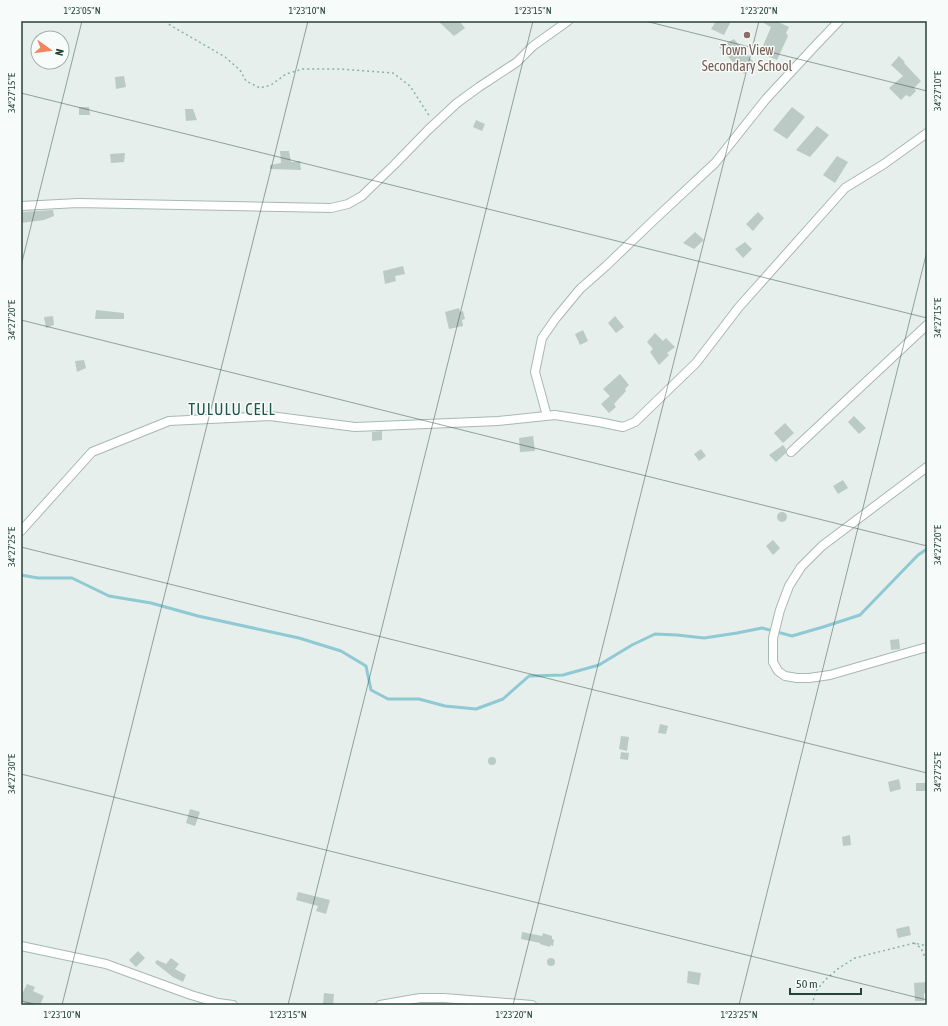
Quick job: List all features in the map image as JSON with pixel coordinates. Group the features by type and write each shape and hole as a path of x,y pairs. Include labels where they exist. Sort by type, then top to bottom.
{"street":[{"path":"21,206 78,203 331,208 348,204 362,196 457,103 517,62 533,46 568,21"},
{"path":"547,416 535,372 542,338 556,318 580,289 715,163 766,99 839,21"},
{"path":"21,531 92,452 169,421 270,416 355,427 498,421 555,415 623,427 634,422 696,363 739,307 845,188 884,164 927,133"},
{"path":"791,452 927,325"},
{"path":"927,467 822,546 801,567 789,586 780,610 773,638 773,662 778,671 785,676 809,678 830,675 927,647"},
{"path":"21,946 106,964 190,995 218,1003 233,1005"},
{"path":"380,1005 420,998 432,998 532,1005"}],"path":[{"path":"165,21 225,57 240,70 246,81 260,88 271,85 286,74 303,69 340,69 393,73 410,86 435,124"},
{"path":"812,1005 816,991 825,980 839,968 855,958 914,943 924,944 927,946"},
{"path":"914,943 921,948 927,962"}],"building":[{"path":"438,21 459,21 465,28 454,36"},
{"path":"716,21 731,21 724,35 711,29"},
{"path":"760,21 776,21 789,27 786,33 788,36 777,60 760,53 771,27"},
{"path":"734,39 755,64 744,74 719,47"},
{"path":"899,56 921,81 914,88 916,91 910,97 906,95 901,100 889,88 903,76 891,65"},
{"path":"124,76 126,87 116,89 115,77"},
{"path":"79,107 89,107 90,115 79,115"},
{"path":"792,107 805,117 787,139 773,130"},
{"path":"185,109 193,109 197,120 186,121"},
{"path":"476,120 485,124 482,131 473,127"},
{"path":"817,126 829,135 810,157 796,150"},
{"path":"280,151 289,151 291,162 300,161 301,170 270,169 270,165 281,163"},
{"path":"125,153 124,162 111,163 110,154"},
{"path":"837,156 848,162 835,183 823,175"},
{"path":"53,210 54,216 44,220 21,223 21,212"},
{"path":"758,212 764,218 753,231 746,224"},
{"path":"695,232 704,240 694,249 683,243"},
{"path":"745,242 752,249 743,258 735,249"},
{"path":"403,266 405,274 395,276 396,281 385,284 383,271"},
{"path":"459,308 460,312 463,311 465,319 462,320 463,326 449,329 445,312"},
{"path":"96,310 124,313 124,319 95,319"},
{"path":"53,316 54,325 46,328 44,317"},
{"path":"615,316 624,327 616,333 608,323"},
{"path":"583,330 588,341 580,345 575,334"},
{"path":"655,333 663,341 666,338 675,347 667,353 669,355 659,365 650,352 653,349 647,342"},
{"path":"84,360 86,368 77,372 75,361"},
{"path":"620,374 629,385 625,389 626,391 614,404 616,407 609,413 601,404 610,396 603,389"},
{"path":"854,416 866,428 859,434 848,422"},
{"path":"785,423 794,433 783,443 774,433"},
{"path":"382,431 382,440 372,441 372,432"},
{"path":"533,436 535,451 520,452 519,438"},
{"path":"783,445 786,449 786,453 776,462 769,455"},
{"path":"701,449 706,456 699,461 694,454"},
{"path":"843,480 848,488 838,494 833,486"},
{"path":"782,512 787,517 782,522 777,517"},
{"path":"773,540 780,548 773,555 766,546"},
{"path":"899,639 900,649 891,650 890,640"},
{"path":"660,724 668,726 666,734 658,733"},
{"path":"621,736 629,737 627,751 619,749"},
{"path":"621,752 629,753 628,760 620,759"},
{"path":"492,757 495,758 495,764 492,765 489,764 488,761 489,758"},
{"path":"899,779 901,789 890,792 888,782"},
{"path":"916,783 926,783 926,791 916,791"},
{"path":"190,809 200,812 195,826 186,823"},
{"path":"850,835 851,845 843,846 842,837"},
{"path":"298,892 330,900 326,914 316,911 318,906 296,900"},
{"path":"909,926 911,935 898,938 896,929"},
{"path":"522,932 542,936 543,933 552,936 552,939 554,940 553,946 550,945 550,947 521,939"},
{"path":"138,951 145,958 136,967 129,960"},
{"path":"171,958 179,964 175,969 186,975 183,982 173,977 155,963 157,960 166,964"},
{"path":"549,958 553,958 555,962 553,966 549,966 547,964 547,960"},
{"path":"688,971 701,973 699,985 687,983"},
{"path":"927,982 927,993 924,993 924,1001 915,1001 914,983"},
{"path":"27,984 35,987 33,991 44,996 40,1005 29,1005 21,1001 21,996"},
{"path":"324,993 334,994 333,1005 323,1005"}],"waterway":[{"path":"21,575 38,578 72,578 109,596 151,603 198,616 299,638 341,651 366,666 371,690 388,699 419,699 445,706 476,709 503,699 529,676 563,675 599,665 632,645 655,634 704,638 762,628 792,636 860,615 918,555 927,549"}],"place":[{"name":"Town View Secondary School","path":"747,35"}],"district":[{"name":"TULULU CELL","path":"232,409"}]}
